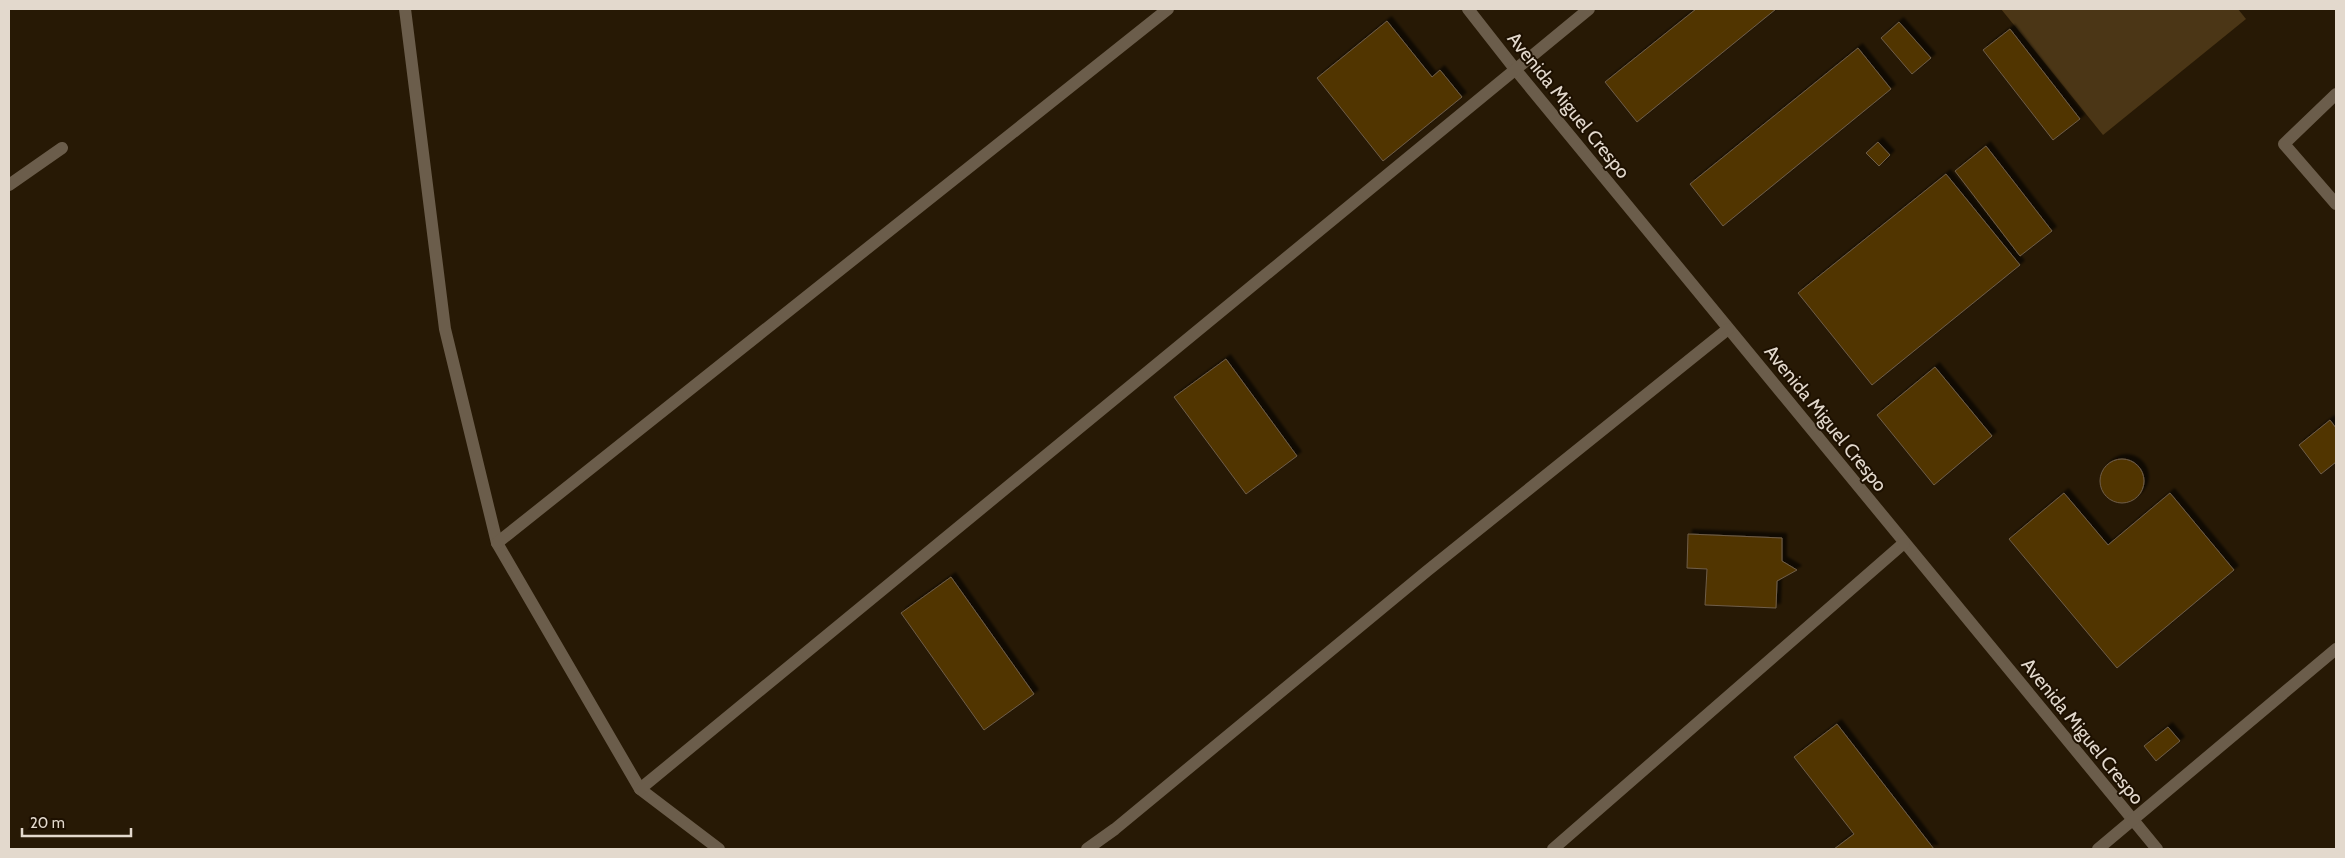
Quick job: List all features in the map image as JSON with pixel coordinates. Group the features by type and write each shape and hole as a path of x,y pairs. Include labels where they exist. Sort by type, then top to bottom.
{"street":[{"path":"405,9 445,329 497,543 640,790 719,849"},
{"path":"497,543 1168,9"},
{"name":"Avenida Miguel Crespo","path":"1468,9 1514,69 2157,849"},
{"path":"640,790 1589,9"},
{"path":"2336,94 2284,144 2336,204"},
{"path":"9,185 62,148"},
{"path":"1087,849 1115,829 1426,571 1728,329"},
{"path":"1553,849 1904,543"},
{"path":"2098,849 2336,649"}],"shaded area":[{"path":"2001,9 2238,9 2246,19 2103,135"}],"building":[{"path":"1696,9 1776,9 1637,122 1605,82"},
{"path":"1387,21 1432,77 1440,70 1462,97 1383,161 1317,78"},
{"path":"1899,22 1931,58 1912,74 1881,38"},
{"path":"2010,29 2080,119 2053,140 1983,50"},
{"path":"1858,48 1891,89 1723,226 1690,184"},
{"path":"1878,142 1890,155 1879,166 1866,153"},
{"path":"1986,146 2052,231 2020,256 1955,171"},
{"path":"1946,174 2020,265 1872,385 1798,293"},
{"path":"1226,359 1297,456 1246,494 1174,397"},
{"path":"1935,367 1992,436 1934,485 1877,415"},
{"path":"2330,420 2336,428 2336,462 2321,474 2299,445"},
{"path":"2126,459 2138,465 2143,472 2143,490 2138,497 2131,502 2118,503 2110,500 2103,493 2100,477 2103,469 2110,462"},
{"path":"2064,493 2108,545 2170,493 2234,570 2117,668 2009,539"},
{"path":"1688,534 1782,538 1782,561 1797,570 1777,581 1776,608 1705,605 1707,569 1687,568"},
{"path":"951,577 1034,694 984,730 901,613"},
{"path":"1837,724 1934,849 1834,849 1854,834 1794,757"},
{"path":"2168,727 2180,741 2156,761 2144,746"}]}
